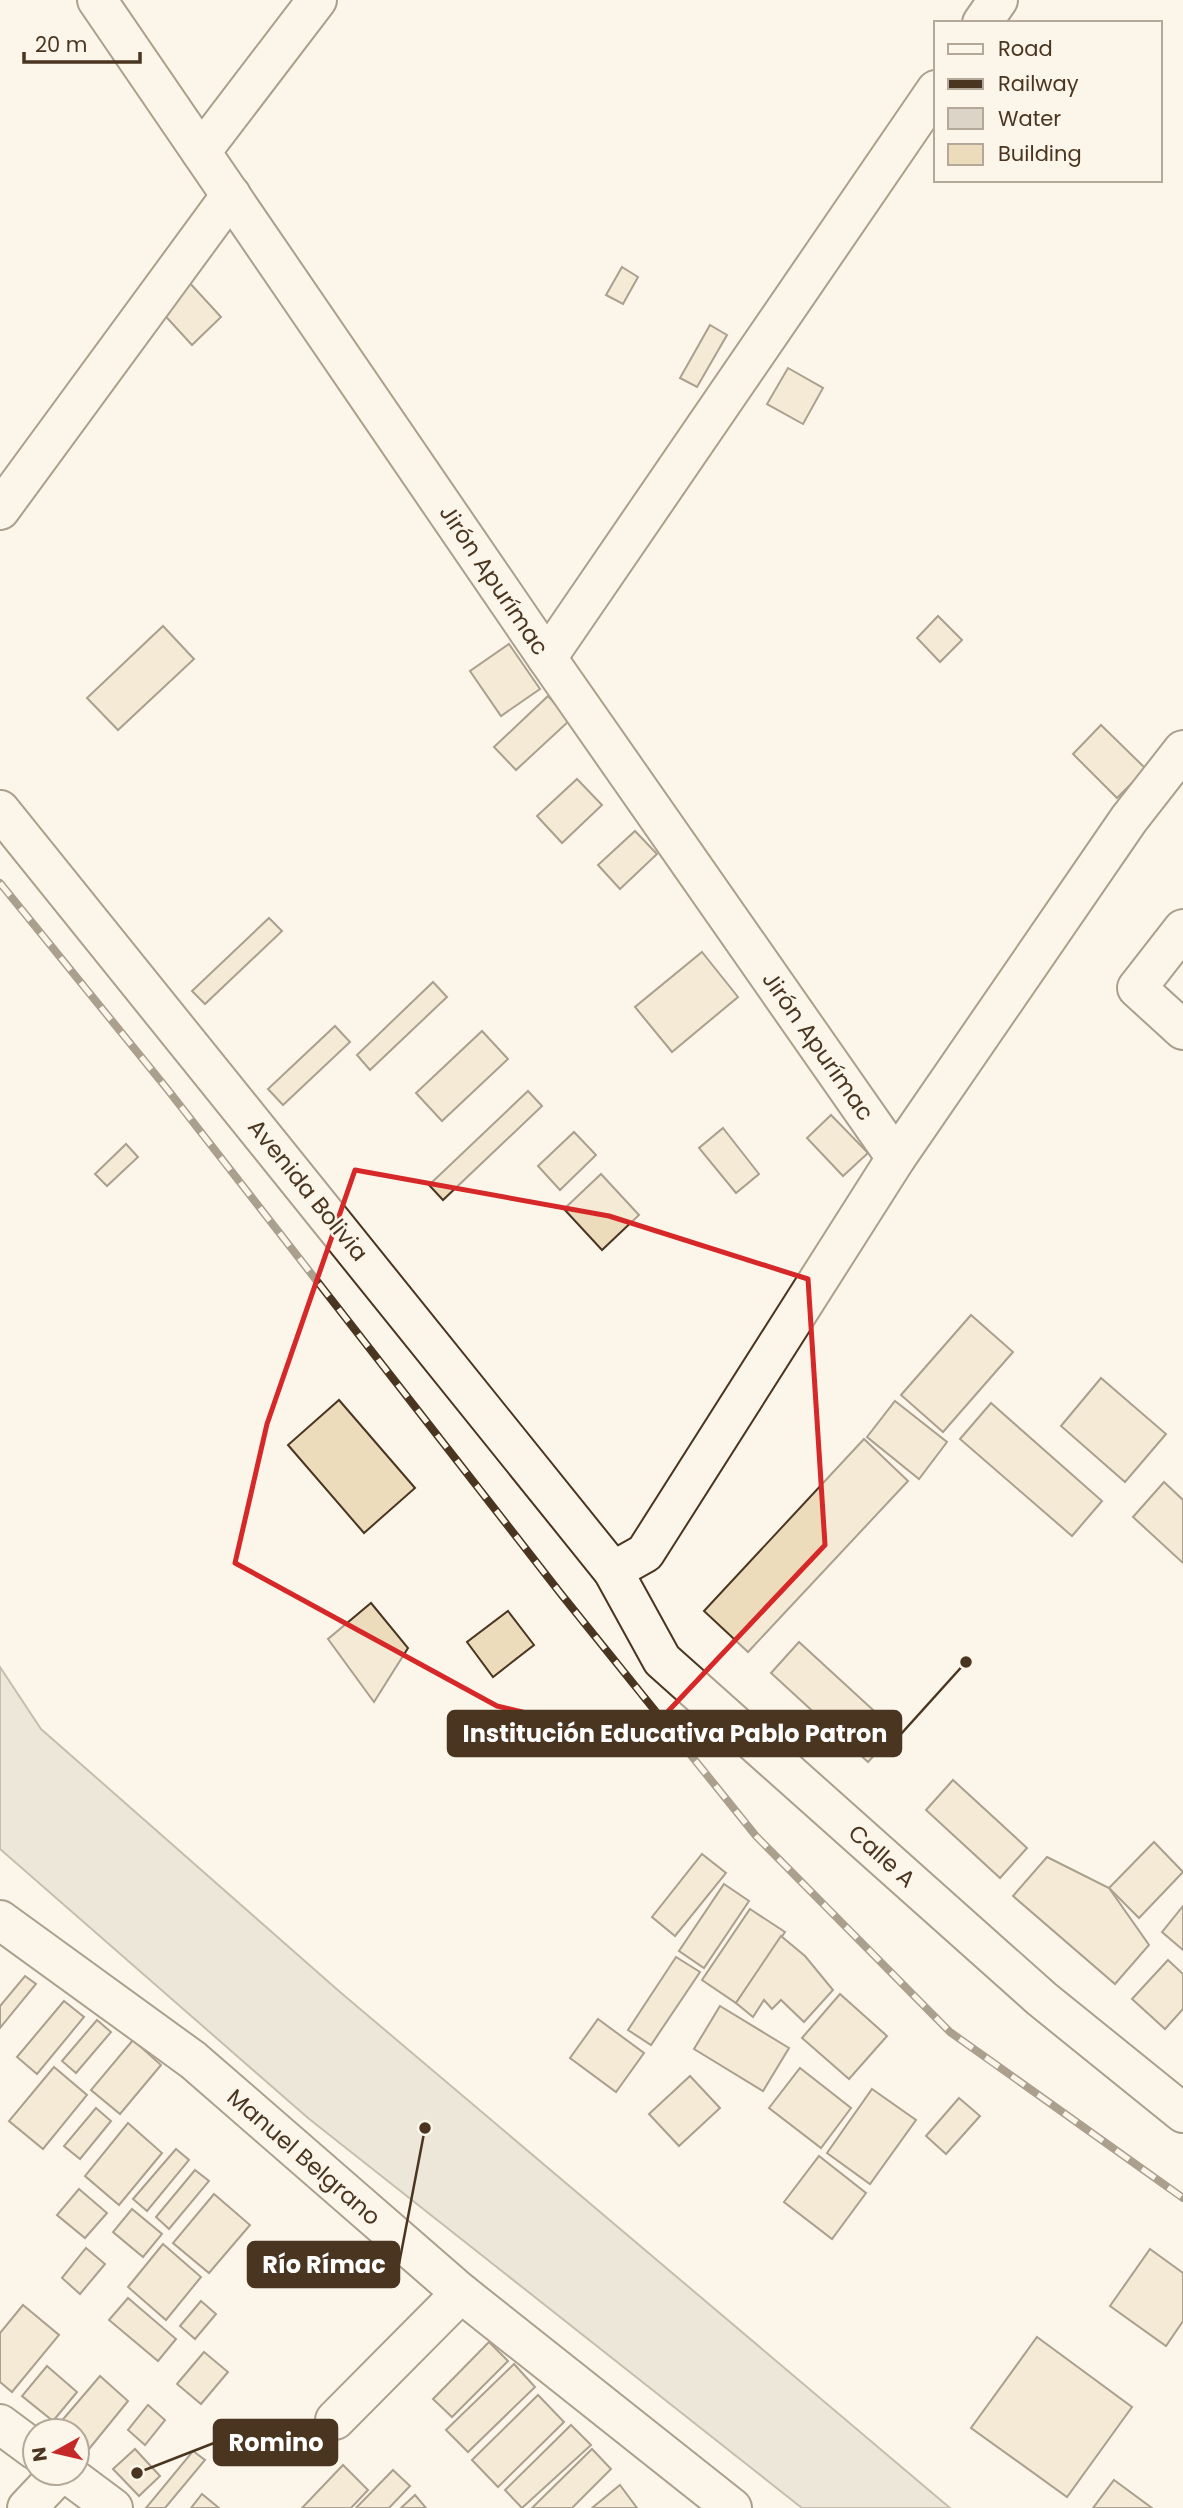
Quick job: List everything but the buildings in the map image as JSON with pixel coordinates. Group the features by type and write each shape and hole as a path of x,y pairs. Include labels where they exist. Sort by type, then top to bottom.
{"main road":[{"name":"Jirón Apurímac","path":"97,0 547,658 896,1158"},
{"path":"201,152 317,0"},
{"path":"983,21 998,0"},
{"path":"547,658 934,93"},
{"path":"0,510 231,195"},
{"path":"613,1571 645,1553 896,1158 1129,819 1183,750"},
{"name":"Avenida Bolivia","path":"0,810 613,1571"},
{"path":"1183,929 1138,988 1183,1030"},
{"name":"Calle A","path":"613,1571 662,1660 1042,1999 1183,2113"},
{"name":"Manuel Belgrano","path":"0,1920 193,2060 461,2293 732,2508"},
{"path":"335,2420 461,2293"},
{"path":"0,2424 21,2440"},
{"path":"27,2508 47,2487"},
{"path":"85,2487 113,2508"}],"highlighted area":[{"path":"355,1170 609,1216 808,1279 825,1545 641,1740 497,1706 235,1563 267,1424"}],"water":[{"path":"0,1667 41,1729 340,1992 950,2508 802,2508 308,2118 0,1849"}],"railway":[{"path":"0,883 168,1090 561,1594 756,1836 950,2032 1183,2198"}],"place":[{"name":"Institución Educativa Pablo Patron","path":"966,1662"},
{"name":"Río Rímac","path":"425,2128"},
{"name":"Romino","path":"137,2473"}]}
